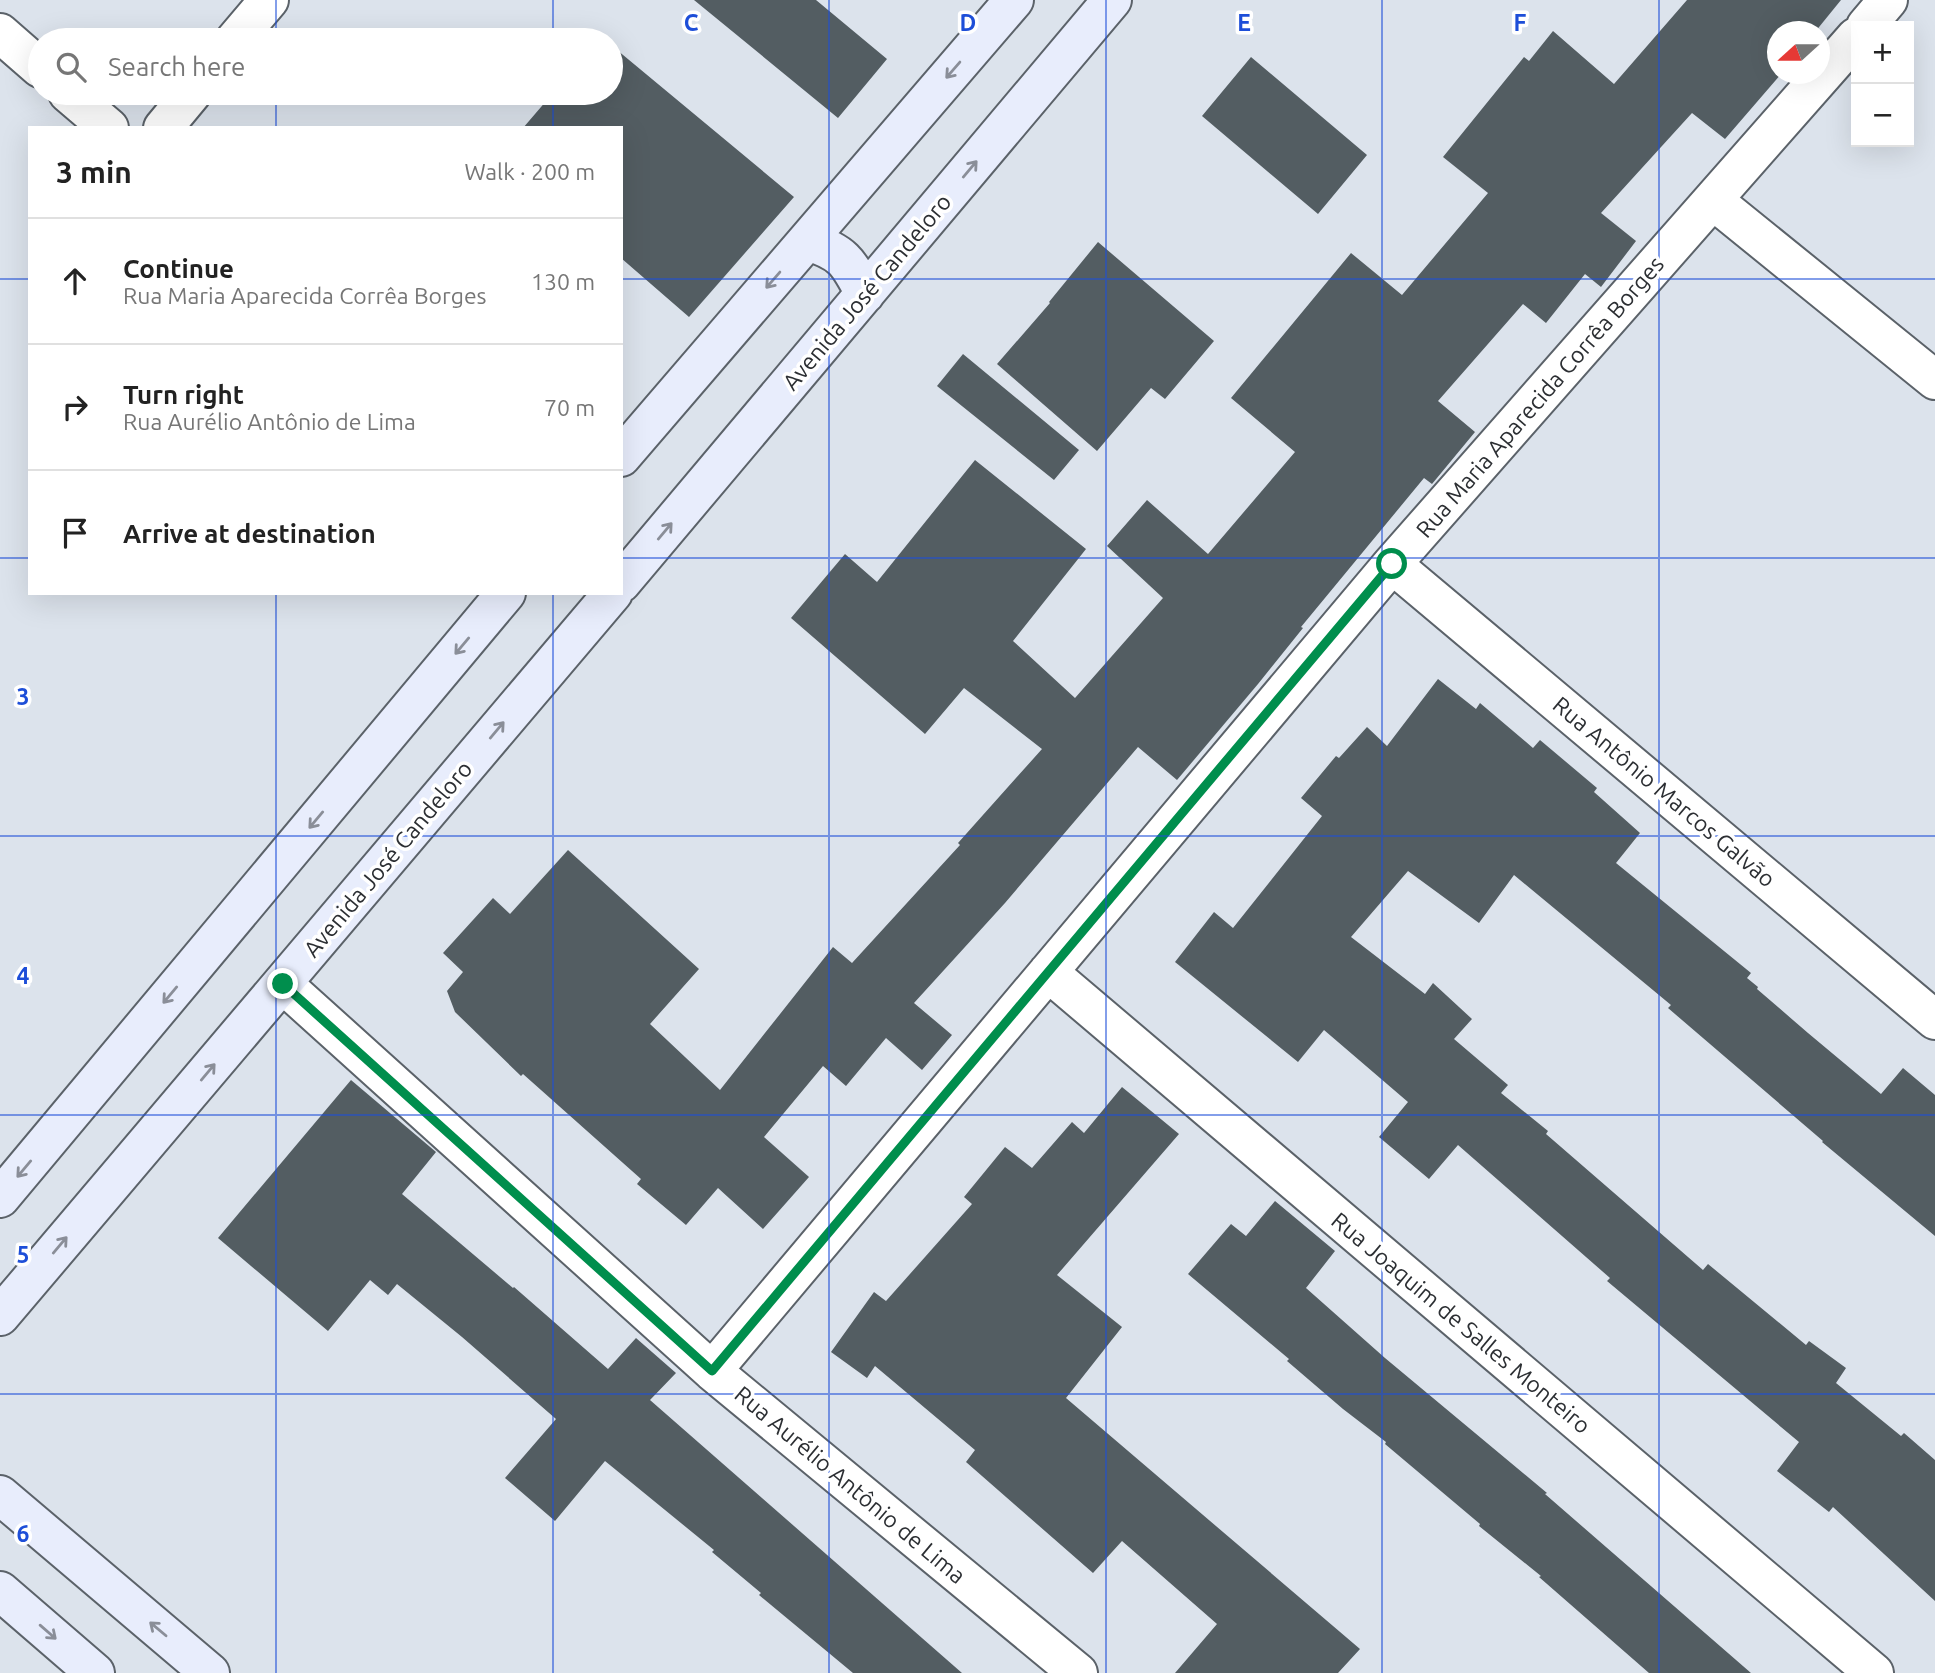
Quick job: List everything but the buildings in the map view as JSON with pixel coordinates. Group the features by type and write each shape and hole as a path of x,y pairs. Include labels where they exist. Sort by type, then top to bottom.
{"street":[{"path":"245,28 269,0"},
{"path":"623,455 1014,0"},
{"name":"Avenida José Candeloro","path":"623,581 1112,0"},
{"path":"1870,21 1888,0"},
{"path":"0,33 28,58"},
{"name":"Rua Maria Aparecida Corrêa Borges","path":"712,1371 1392,564 1851,43"},
{"path":"82,105 106,126"},
{"path":"165,126 182,105"},
{"path":"1714,201 1935,380"},
{"path":"807,241 833,248 852,269 865,293"},
{"name":"Rua Antônio Marcos Galvão","path":"1392,564 1935,1020"},
{"path":"0,1198 504,595"},
{"name":"Avenida José Candeloro","path":"0,1316 610,595"},
{"name":"Rua Joaquim de Salles Monteiro","path":"1048,972 1874,1673"},
{"name":"Rua Aurélio Antônio de Lima","path":"283,984 712,1371 1078,1673"},
{"path":"0,1495 210,1673"},
{"path":"0,1591 95,1673"}],"route":[{"path":"283,984 712,1371 1392,564"}]}
